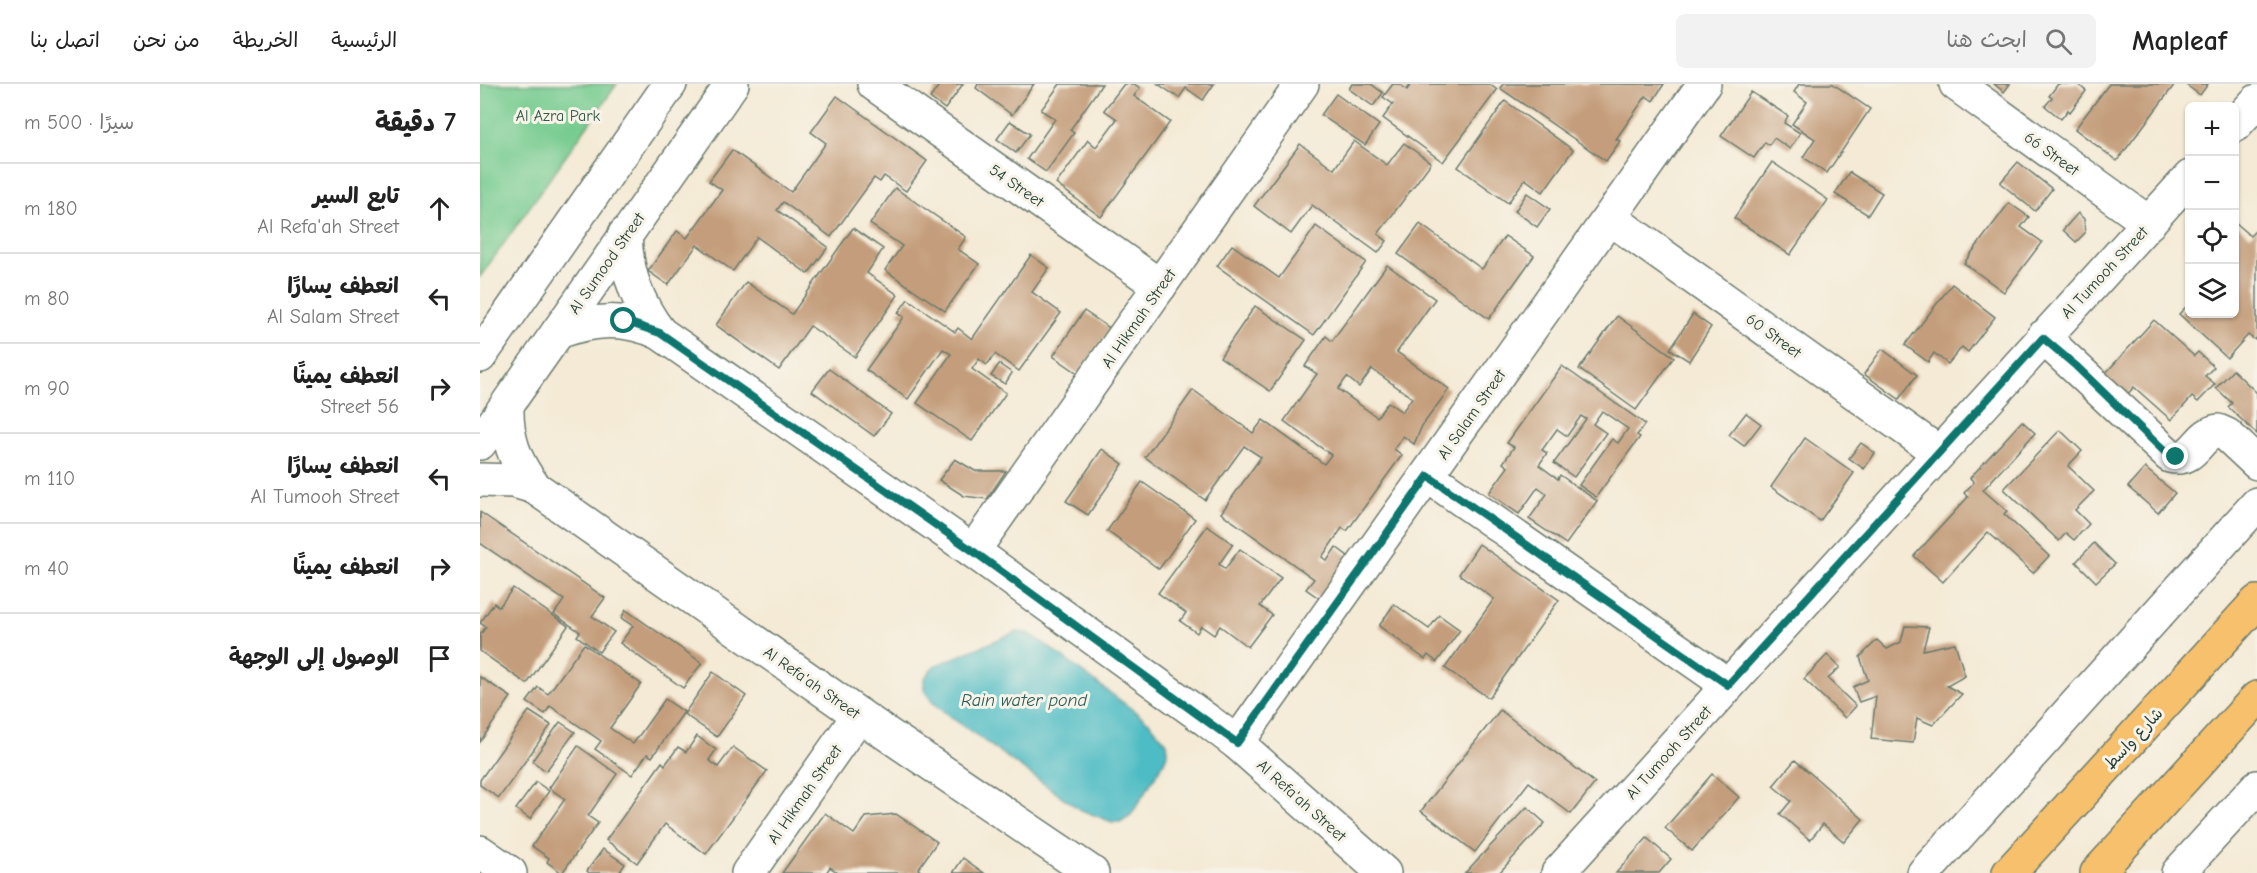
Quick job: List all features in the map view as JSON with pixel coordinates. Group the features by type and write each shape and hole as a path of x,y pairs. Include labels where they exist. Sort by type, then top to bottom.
{"highway":[{"name":"شارع واسط","path":"2009,873 2257,602"},
{"path":"2097,873 2257,698"}],"street":[{"path":"480,356 670,84"},
{"name":"Al Sumood Street","path":"480,443 732,84"},
{"name":"54 Street","path":"874,84 1160,286"},
{"name":"Al Hikmah Street","path":"973,551 1302,84"},
{"name":"Al Salam Street","path":"1237,743 1704,84"},
{"name":"66 Street","path":"1956,84 2149,222"},
{"path":"2239,121 2257,101"},
{"name":"Al Tumooh Street","path":"1557,873 2185,182"},
{"name":"60 Street","path":"1610,218 1938,452"},
{"name":"Al Refa'ah Street","path":"625,234 627,261 633,287 640,303 660,333"},
{"name":"Al Refa'ah Street","path":"558,332 579,324 624,321 660,333 973,551 1237,743 1384,873"},
{"path":"2043,338 2170,456 2181,458 2187,456 2209,434 2218,431 2227,435 2257,463"},
{"name":"Al Refa'ah Street","path":"507,406 509,441 515,457 534,487"},
{"path":"1428,476 1728,685"},
{"name":"Al Refa'ah Street","path":"480,480 514,481 534,487 859,715 1092,873"},
{"path":"1924,873 2257,504"},
{"name":"Al Hikmah Street","path":"748,873 859,715"},
{"path":"2178,873 2257,787"},
{"path":"480,852 510,873"}],"green space":[{"name":"Al Azra Park","path":"480,84 617,84 480,277"}],"water":[{"name":"Rain water pond","path":"1016,632 1027,633 1038,639 1149,722 1167,743 1168,752 1164,762 1131,815 1120,822 1112,822 1079,809 948,715 933,703 924,690 924,679 934,666"}],"building":[{"path":"940,84 963,84 945,109 930,98"},
{"path":"978,84 1034,84 1012,115 976,88"},
{"path":"1060,84 1102,84 1070,130 1074,133 1046,172 1027,159 1055,119 1041,110"},
{"path":"1124,84 1134,84 1140,88 1134,96 1170,122 1101,217 1056,184 1088,140 1096,147 1117,119 1104,110"},
{"path":"1158,84 1214,84 1203,100 1186,88 1179,98"},
{"path":"1352,84 1371,84 1383,93 1373,106 1349,89"},
{"path":"1393,84 1399,84 1407,90 1411,84 1489,84 1497,90 1443,162 1383,118 1393,104 1383,97"},
{"path":"1503,84 1664,84 1653,101 1646,96 1616,139 1620,141 1606,161 1500,88"},
{"path":"1799,84 1833,84 1870,109 1827,173 1803,157 1815,139 1792,124 1807,102 1794,92"},
{"path":"1994,84 2010,84 2004,92"},
{"path":"2058,84 2077,84 2086,91 2070,112 2068,110 2061,119 2045,106 2052,98 2049,96"},
{"path":"2109,84 2175,84 2117,161 2075,129"},
{"path":"2185,84 2208,84 2200,95"},
{"path":"1751,92 1788,116 1784,123 1800,133 1790,149 1774,138 1769,145 1765,142 1754,158 1721,136"},
{"path":"1336,94 1379,125 1365,145 1321,115"},
{"path":"837,96 927,161 906,191 884,176 880,182 874,178 831,237 783,202 777,210 828,247 808,274 757,237 733,271 697,245 668,285 648,271 677,231 687,238 722,190 709,181 732,150 791,192 826,143 811,132"},
{"path":"1505,101 1573,150 1543,192 1525,179 1508,203 1458,167"},
{"path":"1010,121 1030,134 1016,153 997,139"},
{"path":"1354,141 1387,165 1404,143 1431,163 1378,234 1387,241 1378,253 1312,205 1291,234 1254,206 1300,144 1334,169"},
{"path":"1772,162 1828,200 1790,255 1734,218"},
{"path":"2018,162 2052,189 2035,211 2000,183"},
{"path":"1849,172 1882,193 1868,215 1835,194"},
{"path":"895,188 966,237 958,249 979,264 945,311 885,270 902,246 870,224"},
{"path":"1527,193 1550,209 1537,227 1515,211"},
{"path":"2009,203 2029,217 2021,227 2042,242 2004,292 1964,263"},
{"path":"2078,213 2084,219 2085,233 2076,242 2063,230"},
{"path":"1420,224 1482,269 1505,236 1534,256 1489,319 1398,254"},
{"path":"1316,226 1366,262 1314,335 1217,266 1232,245 1279,278"},
{"path":"2239,226 2250,236 2257,229 2257,337 2255,340 2248,335 2227,358 2179,314 2185,308 2185,318 2239,318"},
{"path":"853,228 883,249 867,273 898,295 855,357 810,326 779,370 716,325 746,282 792,314"},
{"path":"1031,255 1049,268 1032,292 1061,313 1019,371 995,354 987,365 979,359 972,369 1006,393 972,441 917,403 951,354 943,349 908,399 866,370 904,317 898,313 908,299 955,332 958,328 972,339"},
{"path":"1387,265 1435,299 1397,352 1449,389 1422,426 1414,444 1403,436 1394,449 1402,455 1347,531 1342,528 1322,557 1327,561 1336,547 1353,560 1323,601 1306,589 1314,579 1221,513 1261,457 1244,446 1205,500 1145,457 1193,390 1253,433 1263,420 1324,464 1331,455 1284,421 1317,374 1305,366 1326,336 1332,341","holes":["1372,369 1412,398 1402,412 1388,402 1377,417 1338,389 1347,377 1359,387"]},
{"path":"1952,284 1995,317 1968,352 1962,347 1948,364 1934,353 1928,362 1905,345"},
{"path":"1255,306 1306,340 1270,391 1220,357"},
{"path":"1084,311 1111,329 1079,374 1053,356"},
{"path":"1693,314 1711,327 1689,361 1670,349"},
{"path":"1617,316 1674,357 1636,410 1579,369"},
{"path":"2154,320 2194,356 2198,352 2214,367 2205,376 2215,384 2198,402 2192,397 2171,420 2134,387 2125,397 2103,376"},
{"path":"1882,349 1917,375 1899,399 1864,374"},
{"path":"999,364 1012,373 1005,384 991,376"},
{"path":"1562,366 1645,424 1637,435 1640,437 1596,497 1579,485 1612,439 1618,443 1628,429 1602,411 1593,424 1606,433 1574,477 1554,463 1586,419 1581,416 1567,436 1557,429 1542,450 1547,453 1539,465 1558,479 1560,475 1597,501 1566,544 1529,519 1547,494 1538,487 1519,514 1489,493 1508,467 1503,463 1514,447 1507,443"},
{"path":"829,369 891,414 874,436 812,391"},
{"path":"2233,370 2257,393 2257,434 2228,407 2232,403 2216,388"},
{"path":"1746,413 1761,424 1744,446 1729,435"},
{"path":"2022,421 2035,433 1983,490 2007,511 2004,514 2049,556 2033,573 1988,532 1943,582 1914,556 1968,497 1964,493 1974,482 1970,478"},
{"path":"2060,430 2082,451 2068,466 2094,491 2075,510 2089,524 2074,540 2066,533 2059,541 2004,489"},
{"path":"1805,438 1854,473 1820,521 1771,487"},
{"path":"1861,443 1875,453 1864,469 1849,458"},
{"path":"1102,449 1123,464 1088,515 1066,501"},
{"path":"955,459 975,471 1006,471 987,499 964,496 939,480"},
{"path":"2145,468 2175,493 2158,513 2128,487"},
{"path":"1142,482 1195,519 1159,569 1107,531"},
{"path":"480,512 605,598 592,616 614,632 599,652 577,636 580,632 554,614 564,600 480,543"},
{"path":"1207,526 1233,544 1219,564 1225,569 1240,549 1281,578 1260,606 1272,615 1248,647 1220,626 1214,635 1201,626 1197,633 1180,621 1186,613 1158,593"},
{"path":"2094,543 2115,564 2096,582 2076,562"},
{"path":"1479,544 1559,600 1489,698 1445,668 1494,599 1459,574"},
{"path":"513,588 568,626 527,684 480,651 480,635 486,627 480,623 494,603 499,607"},
{"path":"1394,604 1429,629 1439,615 1460,630 1437,662 1428,655 1425,659 1379,626"},
{"path":"626,610 702,663 683,688 620,643 633,626 621,618"},
{"path":"1905,626 1929,627 1923,650 1955,643 1965,676 1947,686 1962,694 1933,725 1917,718 1913,743 1871,739 1876,696 1859,702 1853,687 1868,680 1860,657 1877,640 1887,649 1901,642"},
{"path":"584,644 641,684 610,728 633,744 665,699 684,712 652,757 647,754 632,775 595,749 601,741 550,706 545,714 527,702 538,687 548,694"},
{"path":"1827,655 1840,667 1828,679 1856,706 1845,718 1804,679"},
{"path":"713,672 746,696 717,737 684,714"},
{"path":"480,677 511,697 480,742"},
{"path":"1500,710 1595,783 1571,814 1529,782 1475,852 1421,811"},
{"path":"529,711 551,725 499,798 480,785 480,780"},
{"path":"560,722 575,732 546,771 532,761"},
{"path":"697,736 716,750 709,760 718,767 733,747 767,771 706,854 665,824 637,863 606,840 662,762 665,765 678,747 686,752"},
{"path":"578,746 617,774 588,816 598,823 562,873 547,862 549,858 532,846 565,799 549,788"},
{"path":"1795,760 1863,819 1844,842 1823,824 1810,840 1780,814 1791,801 1773,786"},
{"path":"1712,774 1739,797 1692,851 1665,828"},
{"path":"536,782 549,791 530,819 516,809"},
{"path":"1527,807 1545,823 1499,873 1465,873"},
{"path":"825,813 854,834 866,817 896,814 937,842 918,869 923,873 838,873 830,867 826,873 782,873"},
{"path":"1647,838 1671,859 1659,873 1616,873"},
{"path":"603,849 625,864 619,873 589,873 587,871"},
{"path":"963,858 984,873 953,873"}],"route":[{"path":"624,321 660,333 973,551 1237,743 1428,476 1728,685 2043,338 2076,366 2165,452 2176,457"}]}
